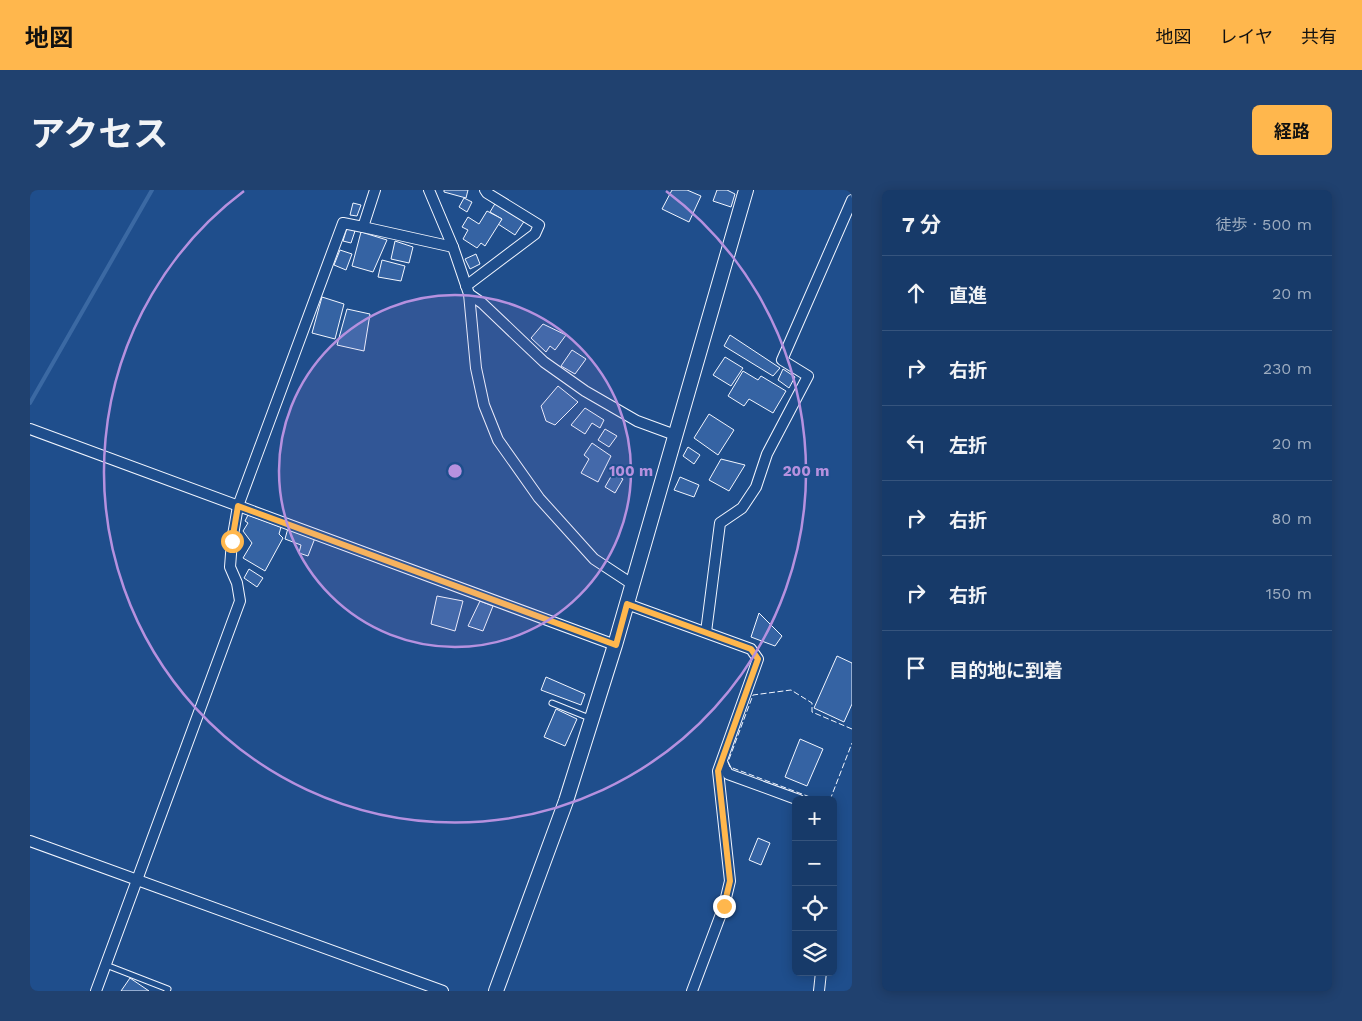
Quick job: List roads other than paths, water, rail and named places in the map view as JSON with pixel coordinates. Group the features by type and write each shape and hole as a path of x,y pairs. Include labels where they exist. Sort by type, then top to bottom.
{"street":[{"path":"363,227 374,190"},
{"path":"429,190 453,247 467,290 476,368 484,405 498,440 538,498 594,559 632,584"},
{"path":"467,290 535,234 539,225 485,190"},
{"path":"496,991 566,801 616,645 746,190"},
{"path":"706,632 720,523 742,508 756,487 767,454 808,376 782,360 852,200"},
{"path":"96,991 240,601 238,583 230,567 238,506 343,223 453,247"},
{"path":"467,290 544,362 585,391 637,421 675,435"},
{"path":"30,428 616,645"},
{"path":"627,604 751,649 758,659 718,771 730,881 724,906 692,991"},
{"path":"722,762 728,774 792,797"},
{"path":"30,841 443,991"},
{"path":"819,991 821,976"}],"lane":[{"path":"552,703 592,719"},
{"path":"106,965 168,989 167,991"}],"waterway":[{"path":"30,403 152,190"}]}
